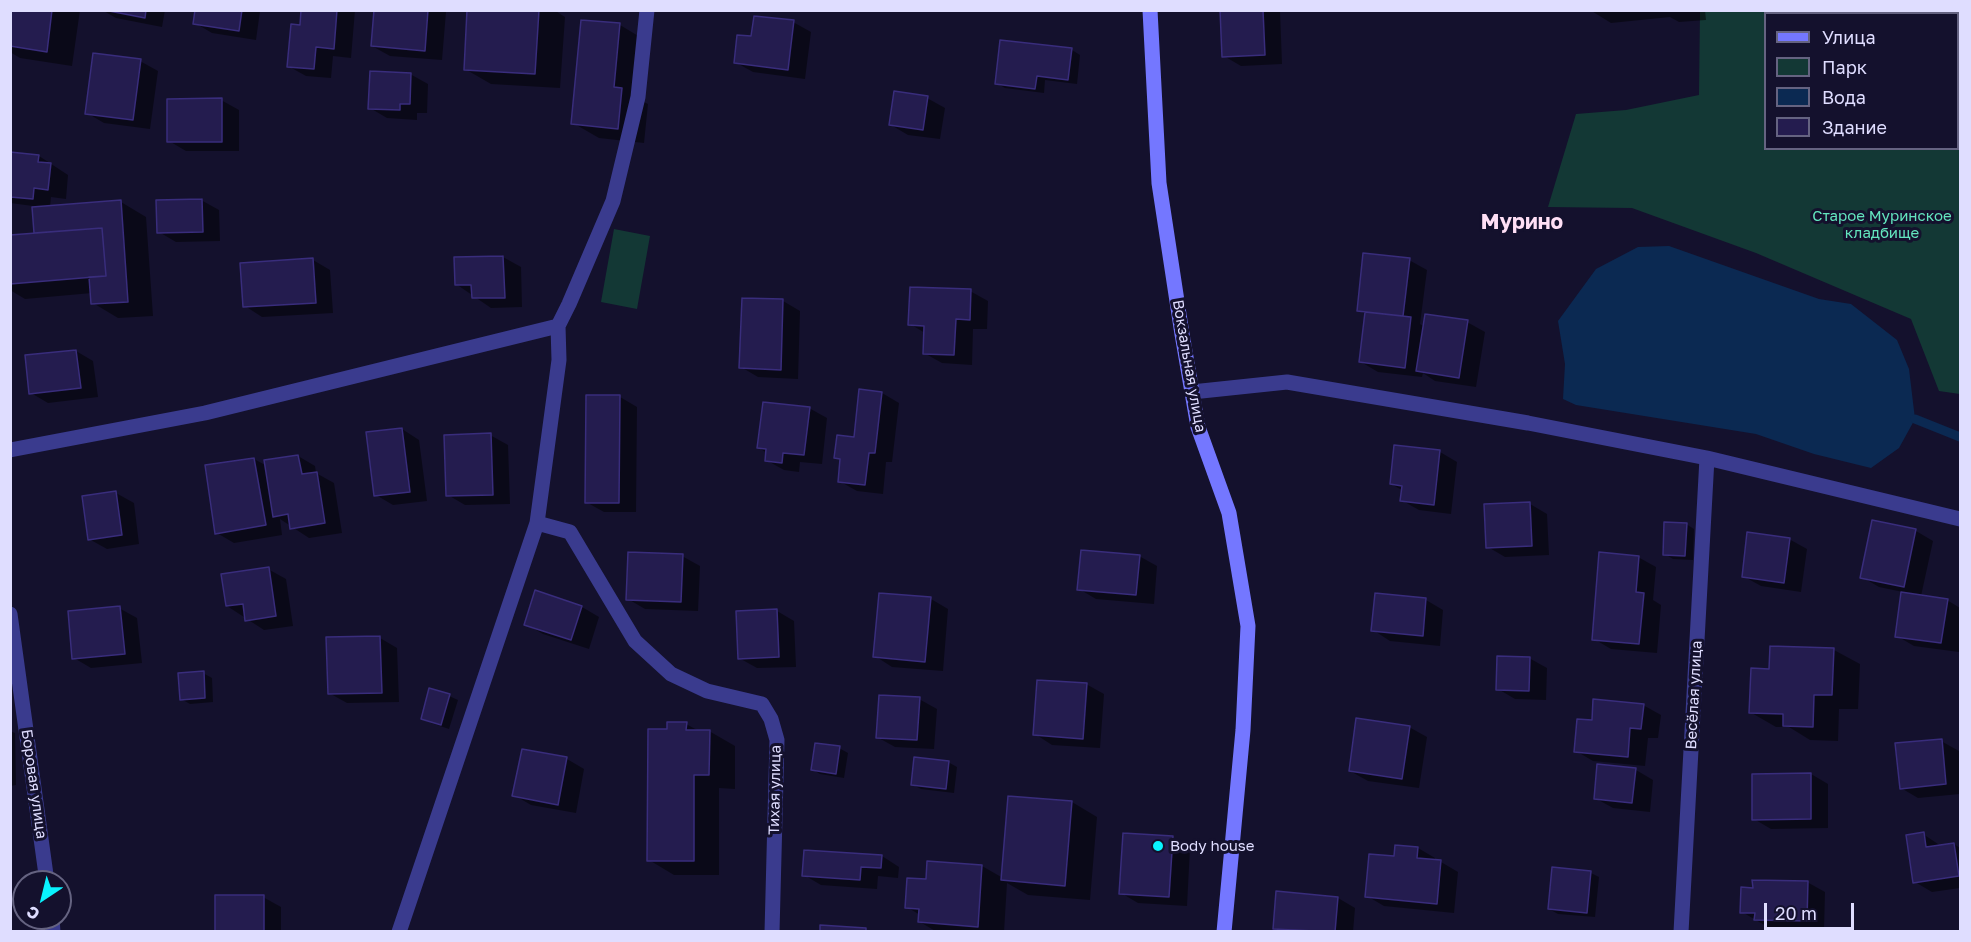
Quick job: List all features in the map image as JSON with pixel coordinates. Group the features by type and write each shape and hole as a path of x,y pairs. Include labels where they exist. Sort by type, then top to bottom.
{"street":[{"path":"399,932 537,523 559,360 558,326 613,201 638,97 647,10"},
{"name":"Вокзальная улица","path":"1150,10 1159,183 1192,392 1198,427 1229,513 1248,626 1243,730 1224,932"},
{"path":"10,450 204,413 558,326"},
{"path":"1192,392 1287,382 1528,423 1707,458 1960,519"},
{"name":"Весёлая улица","path":"1681,932 1707,458"},
{"name":"Тихая улица","path":"537,523 570,532 635,641 671,674 707,690 762,704 771,720 777,740 772,932"},
{"name":"Боровая улица","path":"10,614 45,870"}],"green space":[{"name":"Старое Муринское кладбище","path":"1700,11 1960,11 1960,394 1939,391 1911,319 1756,253 1632,208 1548,207 1576,114 1626,110 1699,95"},
{"path":"614,229 650,236 637,309 601,302"}],"water":[{"path":"1669,246 1819,299 1851,304 1897,340 1909,369 1915,419 1899,448 1871,468 1814,454 1756,434 1576,405 1563,399 1565,364 1558,321 1596,269 1638,247"}],"building":[{"path":"10,10 52,10 47,52 10,46"},
{"path":"104,10 146,10 145,18"},
{"path":"195,10 242,10 239,31 193,24"},
{"path":"301,10 337,10 334,49 316,47 314,69 287,67 291,24 300,25"},
{"path":"374,10 428,10 425,51 371,46"},
{"path":"467,10 539,10 535,74 464,70"},
{"path":"1220,10 1263,10 1265,55 1222,57"},
{"path":"754,16 794,20 788,70 734,63 737,35 751,36"},
{"path":"581,20 620,23 614,87 622,88 618,129 571,124"},
{"path":"1000,40 1072,48 1068,80 1037,76 1035,89 995,84"},
{"path":"93,53 141,59 133,120 85,114"},
{"path":"370,71 411,73 410,104 400,104 400,110 368,109"},
{"path":"894,91 928,96 923,130 889,125"},
{"path":"222,98 222,142 167,142 167,99"},
{"path":"10,152 39,155 38,162 51,163 48,190 34,188 33,199 10,197"},
{"path":"202,199 203,232 157,233 156,200"},
{"path":"121,200 128,302 91,304 89,277 106,276 102,228 34,233 32,207"},
{"path":"102,228 106,276 10,284 10,235"},
{"path":"1363,253 1410,258 1403,316 1357,311"},
{"path":"503,256 505,298 472,298 471,285 455,285 454,257"},
{"path":"313,258 316,303 243,307 240,263"},
{"path":"910,287 971,289 970,320 956,319 954,355 923,354 924,326 908,325"},
{"path":"742,298 783,299 781,370 739,368"},
{"path":"1365,312 1411,317 1405,368 1359,362"},
{"path":"1425,314 1468,320 1459,378 1416,371"},
{"path":"76,350 81,388 29,394 25,355"},
{"path":"859,389 882,392 875,453 869,453 865,485 838,482 840,459 834,458 837,435 854,437"},
{"path":"586,395 620,395 619,503 585,503"},
{"path":"763,402 810,407 804,455 783,453 782,463 765,461 766,449 757,448"},
{"path":"402,428 410,492 374,496 366,432"},
{"path":"491,433 493,495 446,496 444,435"},
{"path":"1394,445 1440,450 1434,505 1400,501 1402,486 1390,484"},
{"path":"298,455 302,474 317,472 325,523 290,529 288,514 273,517 264,460"},
{"path":"254,458 266,525 215,534 205,465"},
{"path":"116,491 122,535 88,540 82,496"},
{"path":"1530,502 1532,546 1486,548 1484,504"},
{"path":"1872,520 1916,529 1904,587 1860,578"},
{"path":"1664,522 1687,523 1685,556 1663,555"},
{"path":"1747,532 1790,538 1784,583 1742,577"},
{"path":"1081,550 1140,555 1136,595 1077,590"},
{"path":"628,552 683,554 681,602 626,600"},
{"path":"1599,552 1639,556 1636,592 1644,593 1639,644 1592,640"},
{"path":"269,567 276,616 245,621 243,604 226,606 221,574"},
{"path":"535,590 582,606 571,640 524,625"},
{"path":"1901,592 1948,599 1941,643 1895,637"},
{"path":"879,593 931,597 925,662 873,657"},
{"path":"1375,593 1426,598 1423,636 1371,631"},
{"path":"120,606 125,654 72,659 68,611"},
{"path":"777,609 779,657 738,659 736,611"},
{"path":"380,636 382,693 328,694 326,637"},
{"path":"1770,646 1834,648 1832,695 1814,695 1813,727 1783,726 1783,714 1749,713 1751,668 1769,669"},
{"path":"1497,656 1530,657 1529,691 1496,690"},
{"path":"204,671 205,698 180,700 178,673"},
{"path":"1037,680 1087,683 1083,739 1033,735"},
{"path":"429,688 450,694 441,725 421,719"},
{"path":"879,695 920,697 917,740 876,738"},
{"path":"1593,699 1644,704 1641,729 1630,728 1628,757 1574,752 1577,719 1592,720"},
{"path":"1356,718 1410,726 1402,779 1349,771"},
{"path":"667,722 687,722 686,730 710,730 709,775 694,775 694,861 647,861 648,729 667,729"},
{"path":"1942,739 1946,784 1900,789 1895,743"},
{"path":"815,743 840,746 836,774 811,770"},
{"path":"522,749 567,757 558,805 512,796"},
{"path":"914,757 949,761 946,789 911,785"},
{"path":"1597,764 1636,768 1632,803 1594,799"},
{"path":"1811,773 1811,819 1752,820 1752,774"},
{"path":"1008,796 1072,801 1065,886 1001,880"},
{"path":"1924,832 1926,847 1954,843 1959,876 1913,883 1906,835"},
{"path":"1123,833 1173,836 1169,897 1119,894"},
{"path":"1395,845 1418,847 1417,858 1441,860 1437,904 1365,897 1369,854 1394,856"},
{"path":"804,850 882,855 881,868 861,867 860,880 802,876"},
{"path":"927,861 982,865 978,927 918,922 919,909 905,908 907,878 926,879"},
{"path":"1552,867 1591,871 1587,913 1548,909"},
{"path":"1752,880 1808,881 1807,921 1754,920 1755,913 1740,913 1741,887 1753,888"},
{"path":"1276,891 1338,897 1335,932 1273,929"},
{"path":"215,895 264,895 264,932 215,932"},
{"path":"820,925 866,928 866,932 820,932"}],"waterway":[{"path":"1915,419 1960,437"}],"place":[{"name":"Body house","path":"1158,846"}],"district":[{"name":"Мурино","path":"1522,222"}]}
